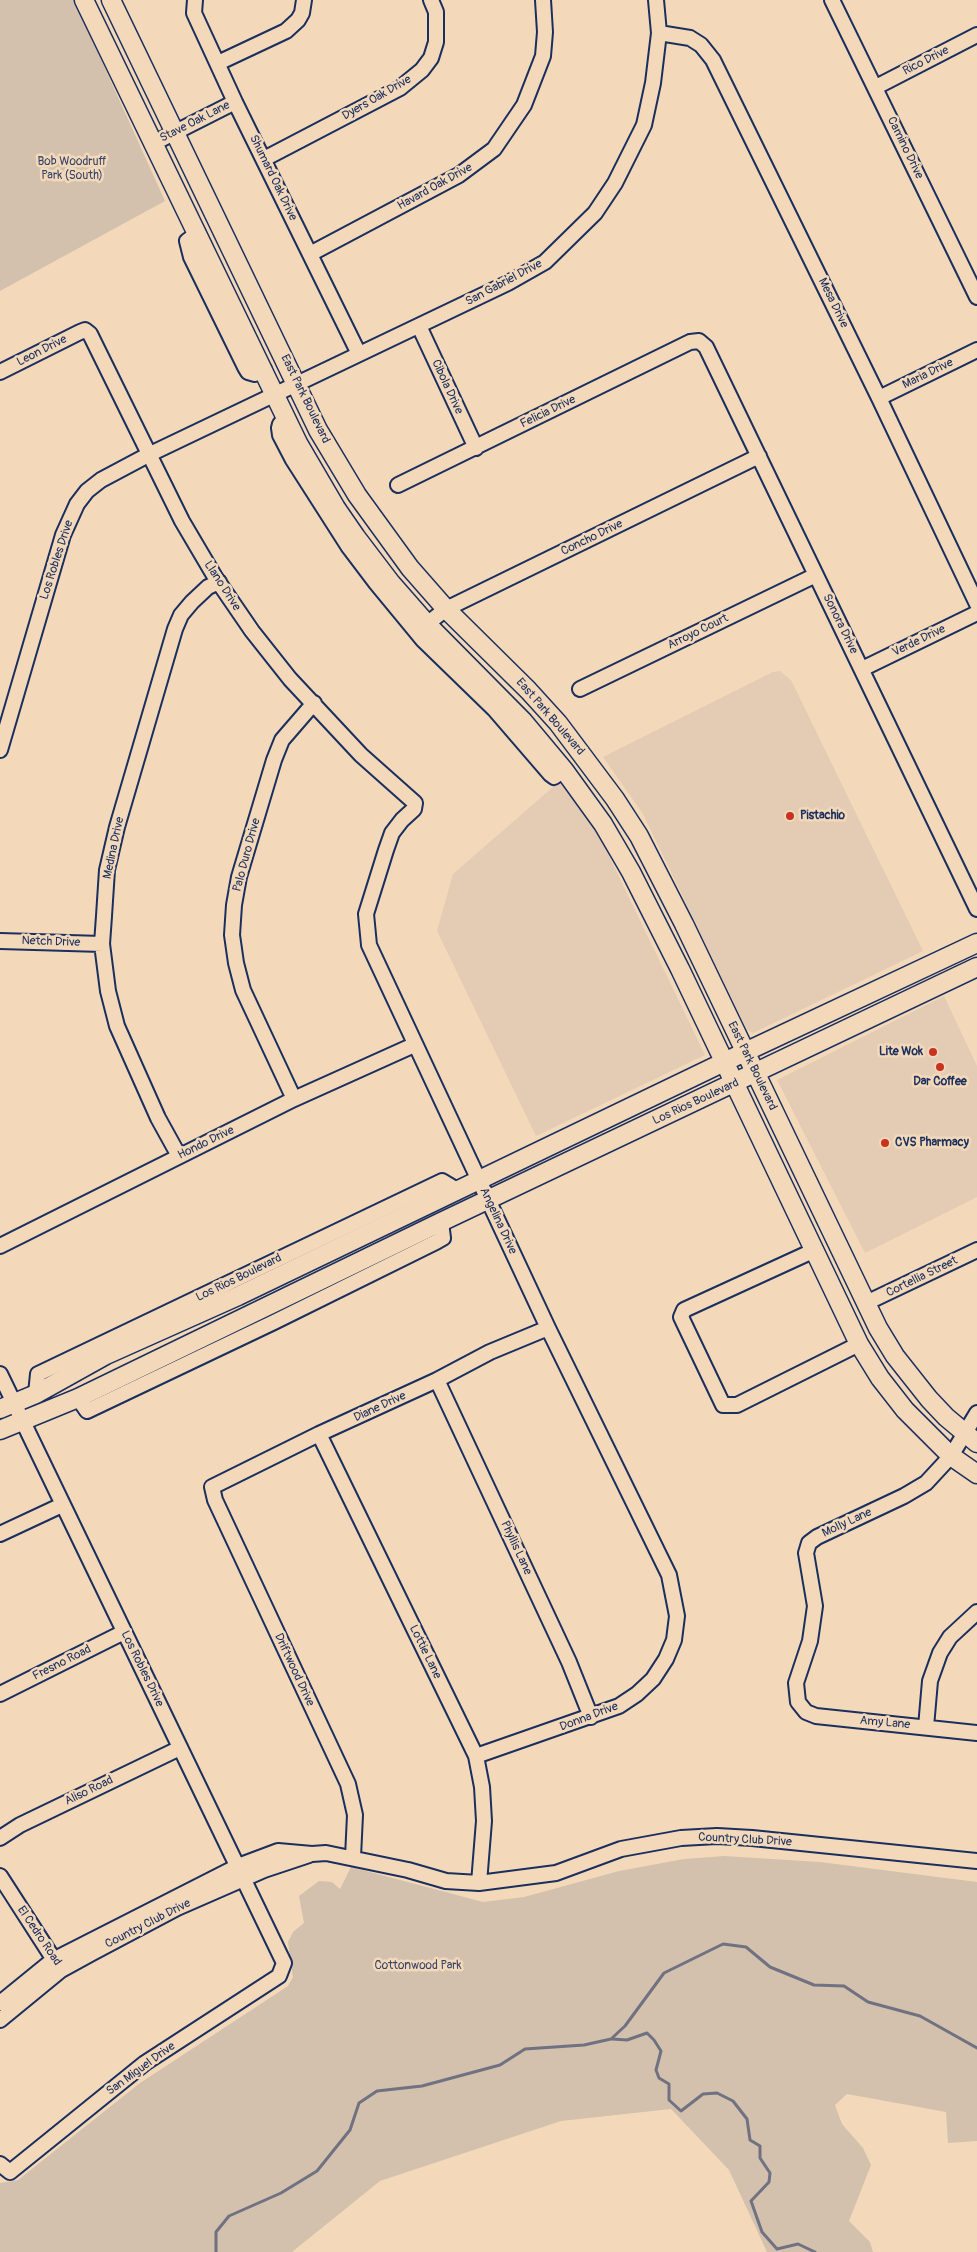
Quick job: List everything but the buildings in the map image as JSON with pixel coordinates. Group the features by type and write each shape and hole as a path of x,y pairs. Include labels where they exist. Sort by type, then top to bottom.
{"main road":[{"name":"East Park Boulevard","path":"84,0 264,369 286,418 336,508 356,537 427,624 494,690 564,770 618,849 680,969 859,1344 880,1378 905,1410 951,1456 977,1474"},
{"name":"East Park Boulevard","path":"111,0 318,430 357,495 410,568 446,609 528,690 558,723 610,792 639,836 684,924 834,1239 895,1356 940,1411 971,1438"},
{"path":"618,849 639,836"},
{"name":"Los Rios Boulevard","path":"7,1406 36,1394 106,1355 238,1296 888,983 977,943"},
{"name":"Los Rios Boulevard","path":"0,1430 78,1398 441,1222 756,1074 977,967"},
{"path":"888,983 899,1004"},
{"path":"590,1127 596,1149"},
{"path":"815,1250 834,1239"}],"street":[{"name":"Shumard Oak Drive","path":"195,0 194,13 235,102 359,354"},
{"path":"218,63 286,31 298,20 302,13 304,0"},
{"name":"Dyers Oak Drive","path":"264,159 400,88 422,70 431,58 436,42 436,12 431,0"},
{"name":"Havard Oak Drive","path":"310,254 459,175 494,149 524,105 543,56 545,32 543,0"},
{"name":"San Gabriel Drive","path":"276,394 508,283 545,262 595,213 616,182 644,125 653,83 659,32 656,0"},
{"name":"Camino Drive","path":"832,0 977,297"},
{"name":"Mesa Drive","path":"659,32 690,38 701,46 712,60 879,398 977,604"},
{"name":"Rico Drive","path":"876,87 977,35"},
{"name":"Stave Oak Lane","path":"154,143 235,102"},
{"name":"Cibola Drive","path":"419,326 476,448"},
{"name":"Leon Drive","path":"0,372 85,330"},
{"name":"Llano Drive","path":"85,330 90,334 182,521 219,582 252,631 290,679 361,754 414,803"},
{"name":"Felicia Drive","path":"398,485 690,342 699,341"},
{"name":"Sonora Drive","path":"699,341 706,346 977,909"},
{"name":"Maria Drive","path":"879,398 977,350"},
{"name":"Los Robles Drive","path":"0,750 63,535 77,504 87,490 101,480 148,455 276,394"},
{"name":"East Park Boulevard","path":"286,418 280,424 280,435 293,460 348,546 381,590 424,640 494,709 550,774 554,777 564,770"},
{"name":"Concho Drive","path":"427,624 446,609 759,456"},
{"name":"Arroyo Court","path":"580,689 816,575"},
{"name":"Medina Drive","path":"179,1156 158,1118 117,1026 108,991 102,944 107,870 117,827 175,629 181,615 192,602 208,588 219,582"},
{"name":"Verde Drive","path":"862,669 977,613"},
{"name":"Palo Duro Drive","path":"294,1099 243,990 236,963 232,935 238,877 274,760 282,740 314,703"},
{"name":"Angelina Drive","path":"414,803 414,809 392,833 366,914 369,945 414,1045 548,1328 669,1575 677,1616 674,1640"},
{"name":"Netch Drive","path":"0,941 102,944"},
{"name":"Hondo Drive","path":"0,1246 294,1099 414,1045"},
{"path":"815,1250 684,1310 681,1317 723,1406 737,1404 859,1344"},
{"name":"Cortellia Street","path":"866,1303 977,1250"},
{"name":"Diane Drive","path":"212,1487 437,1380 490,1352 548,1328"},
{"name":"Los Robles Drive","path":"0,1374 7,1406 22,1422 284,1963"},
{"name":"Phyllis Lane","path":"437,1380 570,1662 591,1717"},
{"name":"Molly Lane","path":"798,1702 798,1675 810,1641 815,1606 806,1553 808,1544 817,1537 917,1489 971,1438 977,1413"},
{"name":"Lottie Lane","path":"320,1434 476,1756 482,1787 484,1821 479,1883"},
{"name":"Driftwood Drive","path":"212,1487 215,1500 348,1784 354,1815 353,1857"},
{"path":"0,1534 62,1505"},
{"path":"926,1727 930,1680 940,1653 950,1637 977,1612"},
{"name":"Fresno Road","path":"0,1694 124,1632"},
{"name":"Donna Drive","path":"476,1756 619,1706 637,1694 653,1678 666,1659 674,1640"},
{"name":"Amy Lane","path":"798,1702 806,1712 816,1716 977,1733"},
{"name":"Aliso Road","path":"0,1838 20,1825 180,1748"},
{"name":"Country Club Drive","path":"0,2004 57,1965 238,1866 278,1851 312,1854 326,1853 353,1857 446,1881 479,1883 556,1873 621,1849 681,1838 717,1836 977,1861"},
{"name":"Country Club Drive","path":"0,2020 57,1965 177,1908 264,1870 312,1854"},
{"name":"El Cedro Road","path":"0,1876 57,1965"},
{"name":"San Miguel Drive","path":"0,2164 10,2172 145,2063 279,1976 284,1963"}],"shaded area":[{"path":"780,671 791,680 923,951 753,1033 747,1030 643,814 603,757 773,672"},
{"path":"561,780 596,829 705,1055 536,1136 437,931 453,874"},
{"path":"944,996 977,1066 977,1197 865,1253 777,1080"}],"green space":[{"name":"Bob Woodruff Park (South)","path":"0,0 74,0 165,201 0,291"},
{"name":"Cottonwood Park","path":"724,1856 820,1862 977,1882 977,2141 948,2143 946,2112 847,2094 835,2105 842,2124 863,2148 871,2165 849,2221 870,2242 873,2252 767,2252 729,2170 671,2109 561,2121 380,2181 292,2252 0,2252 0,2183 18,2180 140,2083 288,1986 293,1977 288,1942 293,1932 304,1923 299,1896 319,1881 332,1882 340,1889 351,1867 483,1902 524,1897 619,1871 684,1859"}],"waterway":[{"path":"216,2252 216,2232 229,2216 281,2193 317,2171 350,2130 359,2103 377,2091 422,2086 500,2065 525,2049 584,2045 611,2039 625,2026 664,1973 723,1944 746,1947 770,1967 814,1985 844,1986 868,2002 920,2016 977,2048"},
{"path":"612,2039 627,2040 647,2033 654,2040 661,2051 656,2070 659,2078 669,2084 669,2100 681,2111 703,2094 717,2093 733,2101 747,2119 750,2140 760,2146 760,2158 770,2173 769,2182 751,2201 762,2232 777,2249 798,2244 815,2252"}],"place":[{"name":"Pistachio","path":"790,816"},
{"name":"Lite Wok","path":"933,1052"},
{"name":"Dar Coffee","path":"940,1067"},
{"name":"CVS Pharmacy","path":"885,1143"}]}
